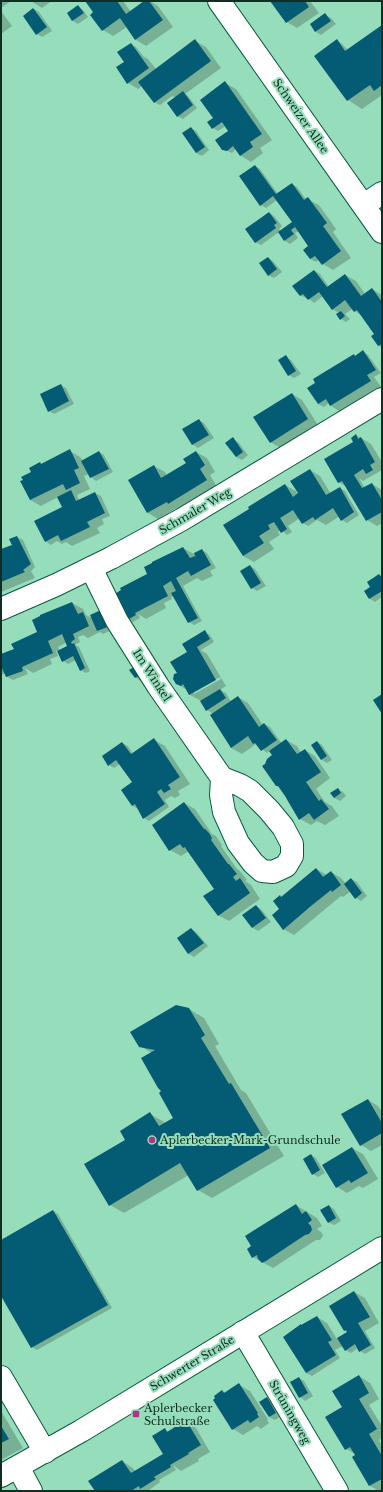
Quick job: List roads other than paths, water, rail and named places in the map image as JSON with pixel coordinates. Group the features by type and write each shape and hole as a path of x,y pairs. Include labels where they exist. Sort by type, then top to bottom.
{"street":[{"name":"Schweizer Allee","path":"219,1 382,232"},
{"path":"364,205 382,192"},
{"name":"Schmaler Weg","path":"1,609 91,568 181,520 382,399"},
{"name":"Im Winkel","path":"91,568 117,621 158,686 222,778"},
{"name":"Schwerter Straße","path":"9,1472 45,1452 382,1248"},
{"name":"Strüningweg","path":"243,1332 337,1491"},
{"path":"1,1377 45,1452"},
{"path":"9,1472 31,1491"}],"place":[{"name":"Aplerbecker-Mark-Grundschule","path":"152,1140"},
{"name":"Aplerbecker Schulstraße","path":"136,1414"}]}
